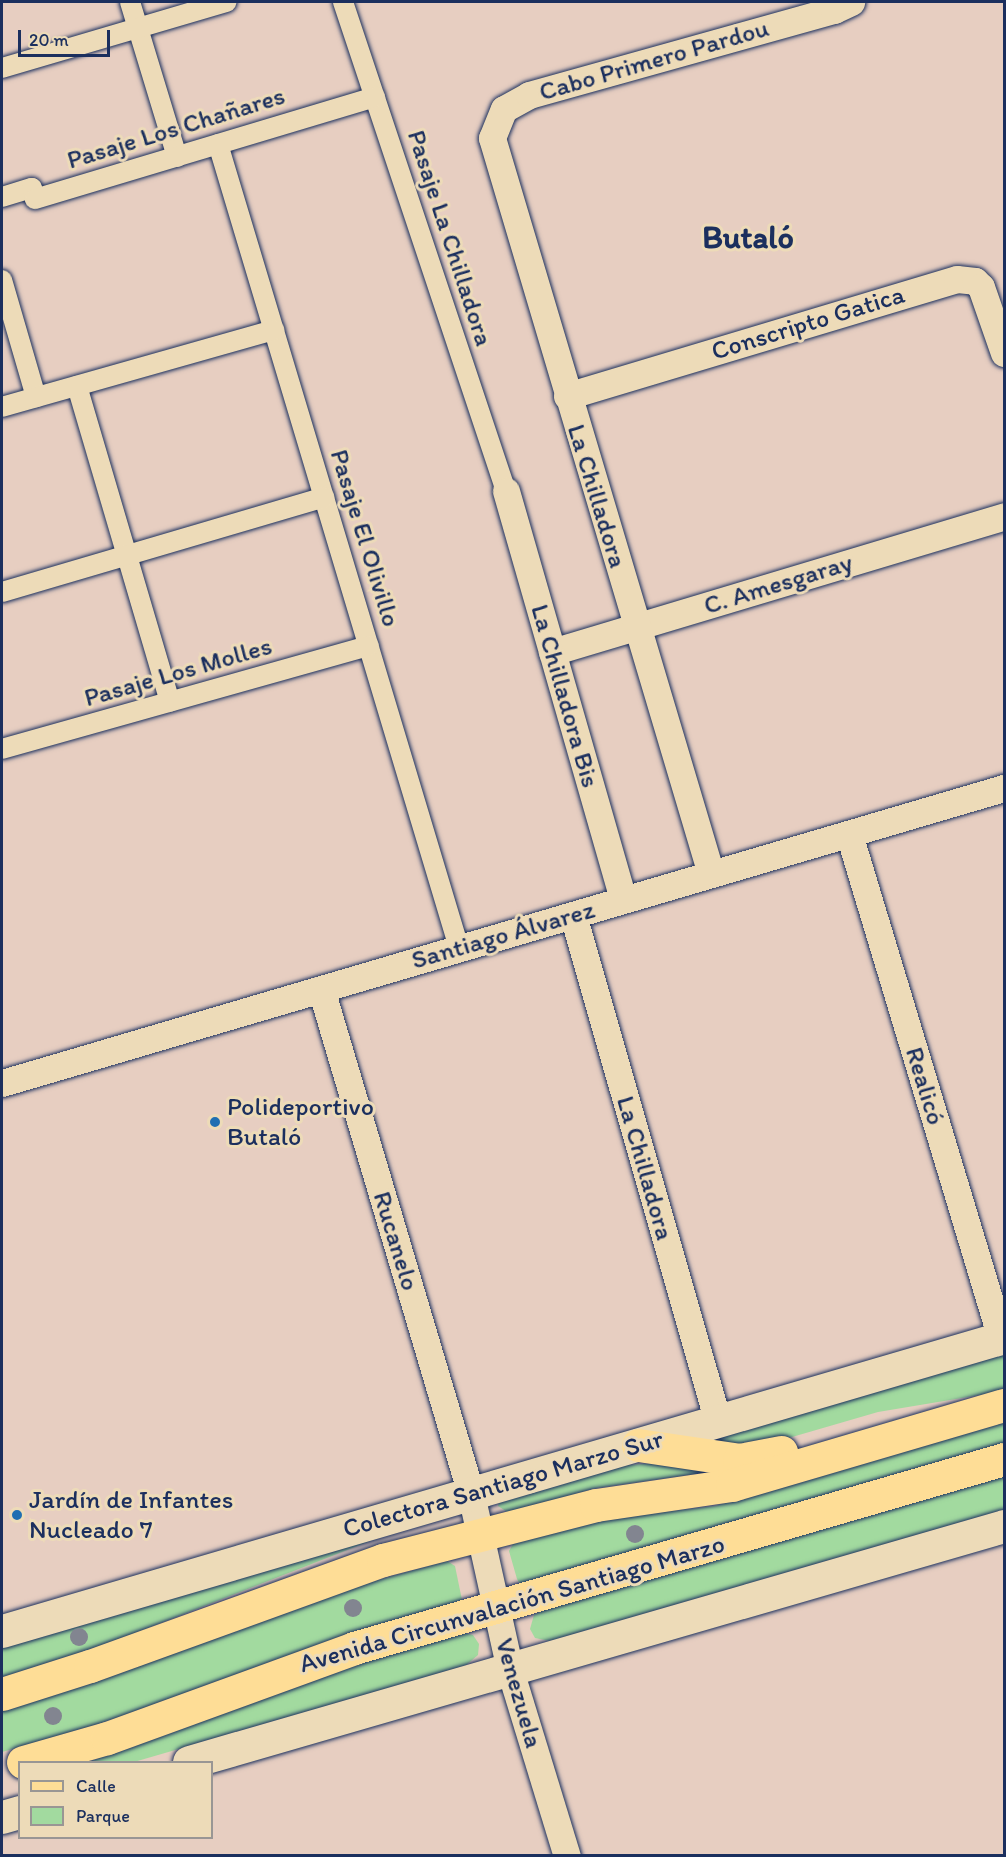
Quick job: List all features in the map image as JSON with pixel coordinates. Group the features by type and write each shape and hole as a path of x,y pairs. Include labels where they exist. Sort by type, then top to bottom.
{"main road":[{"path":"2,1694 117,1657 327,1578 596,1505 732,1485 1005,1405"},
{"path":"638,1445 749,1460 893,1422 956,1419"},
{"name":"Avenida Circunvalación Santiago Marzo","path":"28,1761 107,1738 322,1658 1005,1459"},
{"name":"Avenida Circunvalación Santiago Marzo","path":"2,1768 18,1764"}],"street":[{"path":"130,2 177,157"},
{"path":"2,68 225,2"},
{"name":"Pasaje La Chilladora","path":"343,2 506,491"},
{"name":"Cabo Primero Pardou","path":"498,118 511,103 529,95 823,13 851,2"},
{"name":"Pasaje Los Chañares","path":"2,197 32,188 35,199 375,97"},
{"name":"La Chilladora","path":"498,118 493,148 711,874"},
{"name":"Pasaje El Olivillo","path":"218,144 459,948"},
{"name":"Conscripto Gatica","path":"567,396 957,279 975,281 981,287 1005,353"},
{"path":"2,280 36,397"},
{"path":"2,407 274,330"},
{"path":"77,386 170,702"},
{"name":"La Chilladora Bis","path":"506,491 623,900"},
{"path":"2,592 324,497"},
{"name":"C. Amesgaray","path":"552,652 1005,516"},
{"name":"Pasaje Los Molles","path":"2,750 369,646"},
{"name":"Santiago Álvarez","path":"3,1077 321,989 1005,788"},
{"name":"Realicó","path":"849,834 1003,1338"},
{"name":"La Chilladora","path":"573,915 718,1422"},
{"name":"Rucanelo","path":"321,989 471,1494"},
{"name":"Colectora Santiago Marzo Sur","path":"2,1631 1003,1338"},
{"name":"Venezuela","path":"471,1494 510,1670 567,1856"},
{"path":"192,1761 1005,1526"},
{"path":"2,1817 18,1813"}],"green space":[{"path":"1004,1351 1004,1391 878,1412 758,1447 706,1439"},
{"path":"1004,1421 1004,1444 520,1584 517,1579 509,1551 514,1542 604,1519 715,1506"},
{"path":"657,1463 707,1467 709,1472 596,1488 509,1513 498,1506 500,1498 614,1466"},
{"path":"1004,1474 1004,1510 550,1641 535,1638 530,1629 534,1615 545,1609"},
{"path":"383,1536 115,1641 2,1678 2,1644"},
{"path":"447,1561 455,1566 462,1600 90,1727 2,1752 2,1707 360,1585"},
{"path":"460,1632 473,1635 479,1644 478,1655 465,1666 137,1761 92,1761 264,1693"}],"place":[{"name":"Polideportivo Butaló","path":"215,1122"},
{"name":"Jardín de Infantes Nucleado 7","path":"17,1515"}],"district":[{"name":"Butaló","path":"748,237"}]}
